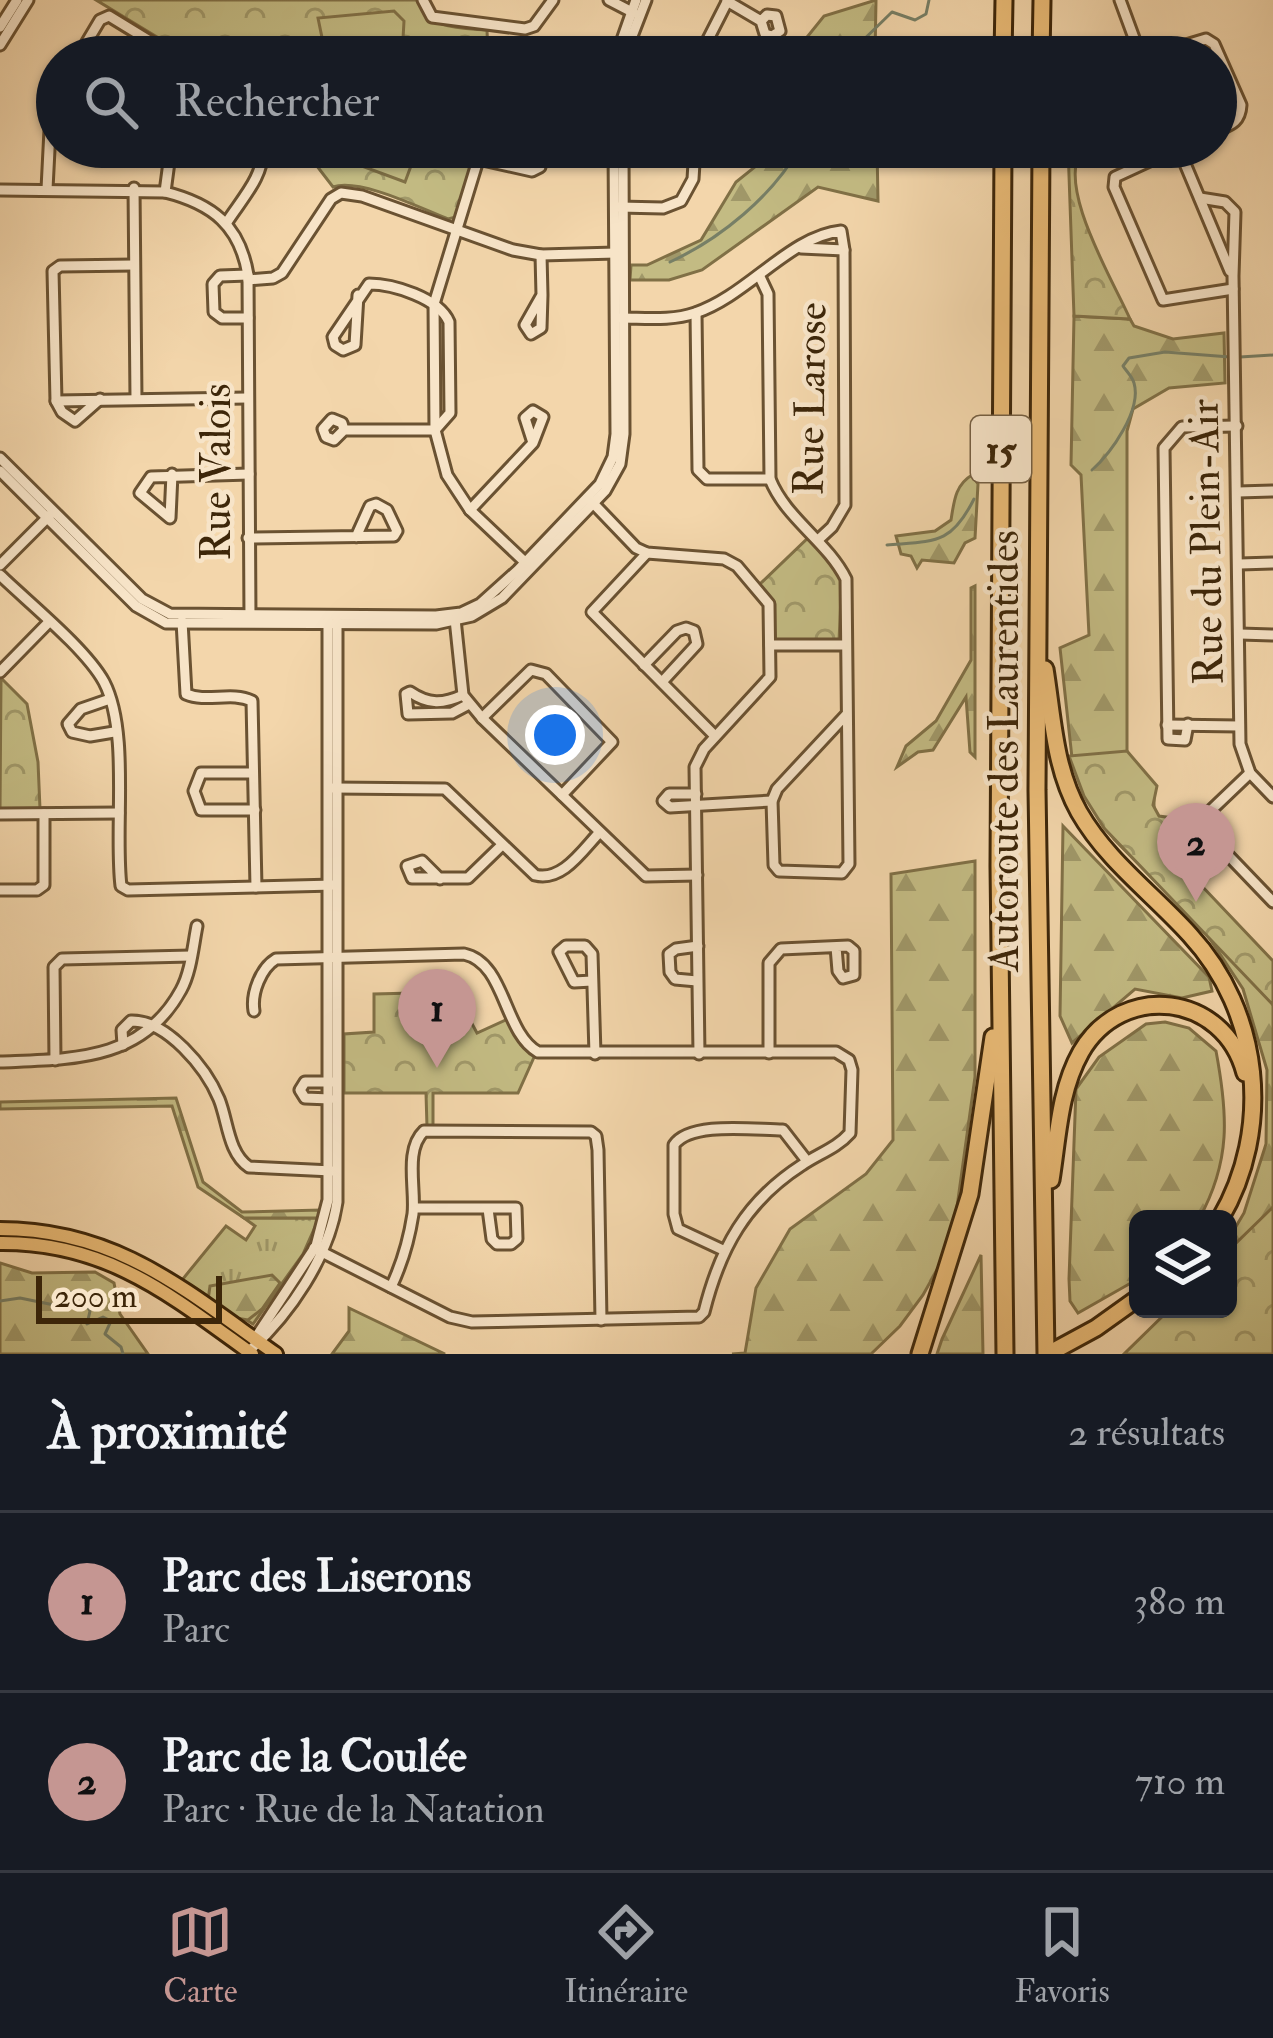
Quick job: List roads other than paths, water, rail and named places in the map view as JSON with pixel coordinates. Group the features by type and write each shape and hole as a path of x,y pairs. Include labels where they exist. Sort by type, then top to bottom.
{"highway":[{"path":"1003,36 1004,0"},
{"path":"1041,36 1042,0"},
{"name":"Autoroute des Laurentides","path":"1003,168 999,1002 1005,1349"},
{"name":"Autoroute des Laurentides","path":"1041,168 1038,627 1047,1354"},
{"path":"1038,627 1055,747 1077,809 1103,847 1205,952 1226,984 1244,1029 1253,1077 1252,1129 1241,1176 1221,1210"},
{"path":"920,1354 970,1194 999,1002"},
{"path":"1045,1212 1064,1096 1082,1051 1119,1014 1159,1004 1183,1006 1215,1023 1231,1040 1245,1070 1247,1103 1241,1150 1219,1210"},
{"path":"1047,1354 1129,1308"},
{"path":"1064,1354 1129,1308"}],"main road":[{"path":"0,1229 111,1247 150,1266 254,1346 276,1354"},
{"path":"0,1243 66,1241"}],"street":[{"path":"0,27 17,0"},
{"path":"0,45 28,0"},
{"path":"423,0 432,16 525,29 534,26 554,0"},
{"path":"609,0 635,9 646,0"},
{"path":"1120,0 1135,36"},
{"path":"709,36 728,1 761,21"},
{"path":"92,36 106,16 140,36"},
{"path":"47,189 48,168"},
{"path":"165,192 168,168"},
{"path":"0,190 134,188 165,192 227,222 261,168"},
{"path":"434,304 476,168"},
{"path":"0,471 147,602 182,620 454,618 494,605 614,478 623,454 619,168"},
{"path":"619,207 663,208 681,201 695,168"},
{"path":"1130,168 1114,177 1114,187 1163,300 1233,289"},
{"name":"Rue du Plein-Air","path":"1188,168 1233,276"},
{"path":"134,188 136,399"},
{"path":"248,318 222,318 214,312 213,284 220,276 282,273 331,199 341,194 362,196 513,250 541,255 619,253"},
{"name":"Rue du Plein-Air","path":"1200,198 1225,202 1235,212 1239,726 1250,773"},
{"name":"Rue Valois","path":"227,222 244,250 248,277 250,620"},
{"path":"620,318 676,318 696,313 760,278 798,248 820,233 841,231 844,250 798,248"},
{"name":"Rue Larose","path":"818,540 845,505 844,250"},
{"path":"541,255 542,295"},
{"path":"100,400 75,421 56,401 53,271 60,266 134,265"},
{"path":"760,278 767,293 770,479 782,503 836,560 846,580 847,870 779,871 774,865 772,801 777,789 846,715"},
{"path":"344,430 435,430 450,413 445,312 381,284 369,284 358,295 333,337 335,345 344,350 355,345 358,295"},
{"path":"696,313 698,470 706,478 770,479"},
{"path":"56,401 248,398"},
{"path":"1188,724 1187,737 1181,742 1168,739 1164,448 1182,427 1237,426"},
{"path":"435,430 447,475 470,510 528,566"},
{"path":"470,510 533,443"},
{"path":"0,458 51,515"},
{"path":"172,474 170,518 140,493 151,477 172,474 249,474"},
{"path":"1238,491 1273,491"},
{"path":"591,501 636,548 646,553 724,559 737,566 769,604 770,676 695,767 699,1054"},
{"path":"248,538 356,537 394,536 397,531 387,510 376,504 370,506 356,537"},
{"path":"0,565 51,515"},
{"path":"646,553 592,612 716,736"},
{"path":"1240,564 1273,563"},
{"path":"0,575 104,682 121,779 120,880 128,890 335,885"},
{"path":"454,618 466,699 482,718 646,876 697,875"},
{"path":"182,620 186,694 252,701 256,887"},
{"path":"254,1346 318,1251 335,1214 333,620"},
{"path":"0,672 49,622"},
{"path":"644,664 677,631 694,631 697,644 662,682"},
{"path":"1240,634 1273,635"},
{"path":"770,645 845,645"},
{"path":"482,718 531,670 546,674 612,742 562,795"},
{"path":"410,692 430,702 466,699 452,713 408,714 406,710 410,692"},
{"path":"110,699 81,709 68,724 81,735 115,732"},
{"path":"1167,725 1239,726"},
{"path":"831,731 847,748"},
{"path":"254,773 201,773 194,791 201,810 255,810"},
{"path":"1273,797 1250,773 1205,816 1202,828 1273,902"},
{"path":"334,788 446,789 535,875 545,878 562,871 599,833"},
{"path":"696,799 772,801"},
{"path":"0,814 119,813"},
{"path":"0,890 37,890 44,885 44,814"},
{"path":"440,879 468,878 502,845"},
{"path":"0,1062 94,1057 123,1045 154,1023 182,988 197,926"},
{"path":"592,981 574,982 559,952 566,946 585,946 592,954 595,1054"},
{"path":"697,981 675,979 669,954 698,946"},
{"path":"769,1053 773,953 836,947"},
{"path":"55,1060 52,984 54,967 62,959 191,956"},
{"path":"254,1011 254,997 272,961 474,956 484,963 530,1048 542,1053 836,1052 849,1060 850,1133 759,1197 724,1250 699,1317 472,1322 450,1317 318,1251"},
{"path":"154,1023 212,1086 242,1162 259,1170 333,1172"},
{"path":"333,1082 305,1082 300,1092 307,1099 333,1099"},
{"path":"724,1250 678,1228 674,1145 680,1137 694,1130 783,1130 806,1161"},
{"path":"391,1287 408,1244 414,1208 413,1150 424,1131 591,1132 598,1150 601,1319"},
{"path":"414,1208 503,1207 519,1212 517,1239 511,1244 492,1239 488,1209"}],"waterway":[{"path":"867,36 892,12 915,20 926,14 929,0"},
{"path":"670,262 744,214 787,168"},
{"path":"1092,470 1116,442 1133,406 1134,383 1123,366 1129,358 1165,352 1230,357"},
{"path":"1240,357 1273,355"},
{"path":"887,545 940,538 957,525 974,499"},
{"path":"0,1301 20,1298 59,1306 67,1292 79,1293 90,1311 87,1324 103,1317 111,1321 105,1334 123,1354"}],"place":[{"name":"Parc de la Coulée","path":"1196,902"},
{"name":"Parc des Liserons","path":"437,1068"}]}
